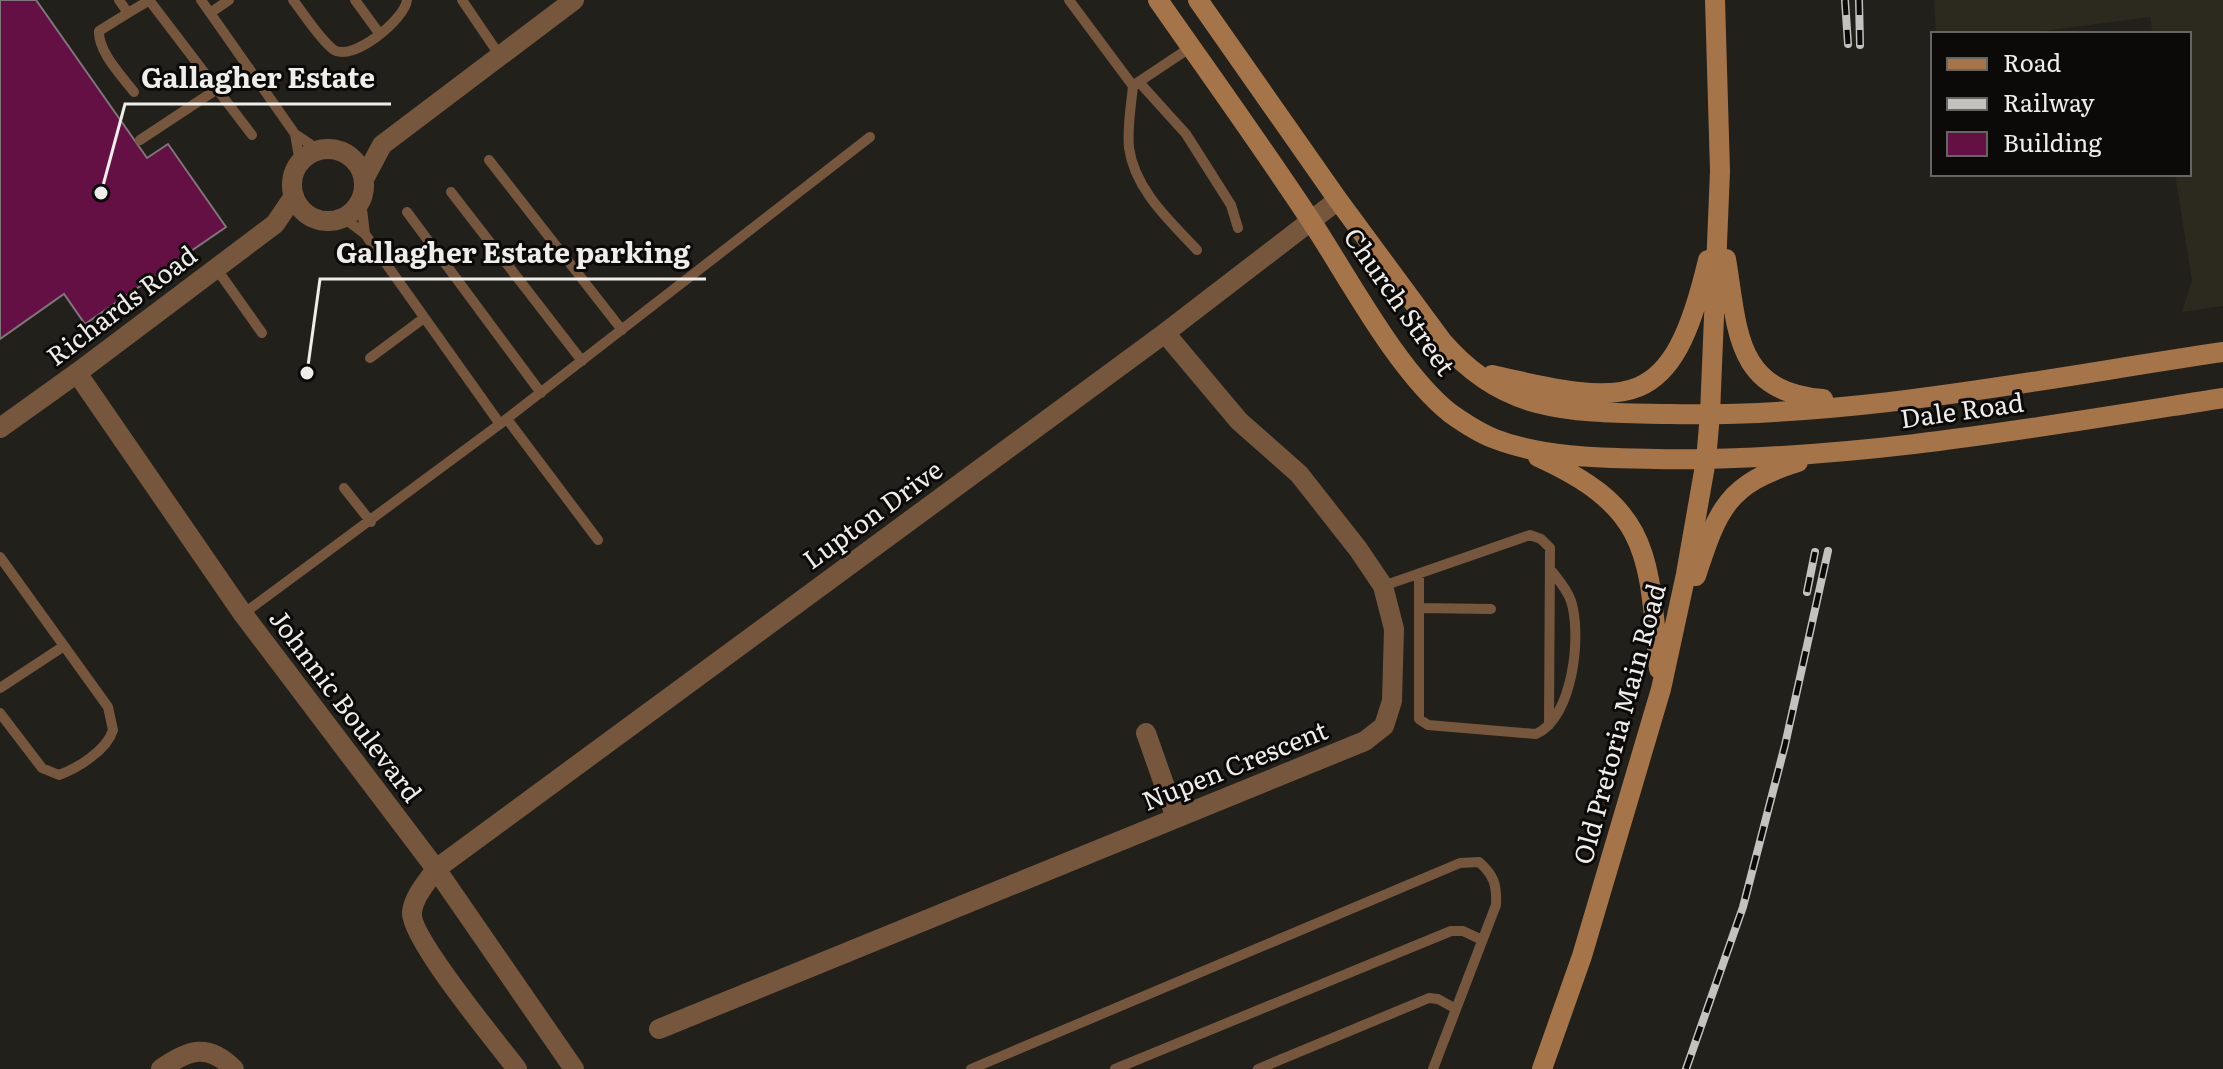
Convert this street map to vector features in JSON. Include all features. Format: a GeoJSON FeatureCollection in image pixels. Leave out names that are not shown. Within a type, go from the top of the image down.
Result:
{"type":"FeatureCollection","features":[{"type":"Feature","properties":{"kind":"main road","name":"Church Street"},"geometry":{"type":"LineString","coordinates":[[1158,0],[1311,221],[1401,359],[1442,406],[1462,421],[1509,444],[1587,456],[1706,460]]}},
{"type":"Feature","properties":{"kind":"main road","name":"Church Street"},"geometry":{"type":"LineString","coordinates":[[1198,0],[1338,200],[1442,341],[1472,371],[1494,386],[1537,403],[1619,412],[1710,414]]}},
{"type":"Feature","properties":{"kind":"main road","name":"Old Pretoria Main Road"},"geometry":{"type":"LineString","coordinates":[[1542,1069],[1582,956],[1663,680],[1706,460],[1719,216],[1720,136],[1715,0]]}},
{"type":"Feature","properties":{"kind":"main road"},"geometry":{"type":"LineString","coordinates":[[1472,371],[1587,394],[1616,394],[1650,383],[1671,362],[1689,325],[1702,287],[1719,216]]}},
{"type":"Feature","properties":{"kind":"main road"},"geometry":{"type":"LineString","coordinates":[[1719,216],[1740,337],[1753,366],[1765,381],[1779,389],[1815,398],[1902,400]]}},
{"type":"Feature","properties":{"kind":"main road","name":"Dale Road"},"geometry":{"type":"LineString","coordinates":[[1710,414],[1868,405],[2223,352]]}},
{"type":"Feature","properties":{"kind":"main road","name":"Dale Road"},"geometry":{"type":"LineString","coordinates":[[1706,460],[1825,454],[2075,422],[2223,398]]}},
{"type":"Feature","properties":{"kind":"main road"},"geometry":{"type":"LineString","coordinates":[[1509,444],[1582,480],[1613,504],[1634,532],[1649,569],[1663,680]]}},
{"type":"Feature","properties":{"kind":"main road"},"geometry":{"type":"LineString","coordinates":[[1663,680],[1710,536],[1730,499],[1738,489],[1760,475],[1825,454]]}},
{"type":"Feature","properties":{"kind":"street"},"geometry":{"type":"LineString","coordinates":[[364,179],[357,163],[343,153],[332,150],[320,151],[300,163],[292,184],[299,207],[308,215],[319,220],[344,218],[361,201],[364,179],[382,145],[574,0]]}},
{"type":"Feature","properties":{"kind":"street"},"geometry":{"type":"LineString","coordinates":[[343,153],[382,145]]}},
{"type":"Feature","properties":{"kind":"street","name":"Richards Road"},"geometry":{"type":"LineString","coordinates":[[0,428],[275,224],[294,196]]}},
{"type":"Feature","properties":{"kind":"street","name":"Lupton Drive"},"geometry":{"type":"LineString","coordinates":[[436,869],[1165,333],[1338,200]]}},
{"type":"Feature","properties":{"kind":"street","name":"Richards Road"},"geometry":{"type":"LineString","coordinates":[[275,224],[308,215]]}},
{"type":"Feature","properties":{"kind":"street","name":"Nupen Crescent"},"geometry":{"type":"LineString","coordinates":[[659,1029],[1365,741],[1381,730],[1391,708],[1394,654],[1391,613],[1383,586],[1365,557],[1307,483],[1288,462],[1239,421],[1165,333]]}},
{"type":"Feature","properties":{"kind":"street","name":"Johnnic Boulevard"},"geometry":{"type":"LineString","coordinates":[[77,373],[243,614],[436,869],[574,1069]]}},
{"type":"Feature","properties":{"kind":"street"},"geometry":{"type":"LineString","coordinates":[[1146,733],[1176,818]]}},
{"type":"Feature","properties":{"kind":"street"},"geometry":{"type":"LineString","coordinates":[[436,869],[414,902],[412,921],[431,955],[517,1069]]}},
{"type":"Feature","properties":{"kind":"street"},"geometry":{"type":"LineString","coordinates":[[161,1069],[193,1051],[207,1051],[234,1069]]}},
{"type":"Feature","properties":{"kind":"lane"},"geometry":{"type":"LineString","coordinates":[[119,0],[128,13]]}},
{"type":"Feature","properties":{"kind":"lane"},"geometry":{"type":"LineString","coordinates":[[134,92],[98,37],[99,31],[149,0],[252,135]]}},
{"type":"Feature","properties":{"kind":"lane"},"geometry":{"type":"LineString","coordinates":[[201,0],[295,134],[320,151]]}},
{"type":"Feature","properties":{"kind":"lane"},"geometry":{"type":"LineString","coordinates":[[210,13],[229,0]]}},
{"type":"Feature","properties":{"kind":"lane"},"geometry":{"type":"LineString","coordinates":[[293,0],[335,50],[346,53],[356,50],[399,17],[406,9],[407,0]]}},
{"type":"Feature","properties":{"kind":"lane"},"geometry":{"type":"LineString","coordinates":[[355,0],[379,33]]}},
{"type":"Feature","properties":{"kind":"lane"},"geometry":{"type":"LineString","coordinates":[[462,0],[500,56]]}},
{"type":"Feature","properties":{"kind":"lane"},"geometry":{"type":"LineString","coordinates":[[1069,0],[1136,84],[1186,134],[1231,205],[1238,228]]}},
{"type":"Feature","properties":{"kind":"lane"},"geometry":{"type":"LineString","coordinates":[[1191,47],[1136,84],[1129,148],[1137,176],[1147,193],[1197,250]]}},
{"type":"Feature","properties":{"kind":"lane"},"geometry":{"type":"LineString","coordinates":[[140,140],[249,68]]}},
{"type":"Feature","properties":{"kind":"lane"},"geometry":{"type":"LineString","coordinates":[[295,134],[300,163]]}},
{"type":"Feature","properties":{"kind":"lane"},"geometry":{"type":"LineString","coordinates":[[243,614],[504,422],[870,137]]}},
{"type":"Feature","properties":{"kind":"lane"},"geometry":{"type":"LineString","coordinates":[[489,160],[622,330]]}},
{"type":"Feature","properties":{"kind":"lane"},"geometry":{"type":"LineString","coordinates":[[451,192],[582,361]]}},
{"type":"Feature","properties":{"kind":"lane"},"geometry":{"type":"LineString","coordinates":[[361,201],[365,234]]}},
{"type":"Feature","properties":{"kind":"lane"},"geometry":{"type":"LineString","coordinates":[[407,212],[541,393]]}},
{"type":"Feature","properties":{"kind":"lane"},"geometry":{"type":"LineString","coordinates":[[344,218],[365,234],[424,318],[598,540]]}},
{"type":"Feature","properties":{"kind":"lane"},"geometry":{"type":"LineString","coordinates":[[216,268],[262,333]]}},
{"type":"Feature","properties":{"kind":"lane"},"geometry":{"type":"LineString","coordinates":[[370,358],[424,318]]}},
{"type":"Feature","properties":{"kind":"lane"},"geometry":{"type":"LineString","coordinates":[[344,488],[371,522]]}},
{"type":"Feature","properties":{"kind":"lane"},"geometry":{"type":"LineString","coordinates":[[1383,586],[1530,535],[1541,539],[1550,548],[1549,725]]}},
{"type":"Feature","properties":{"kind":"lane"},"geometry":{"type":"LineString","coordinates":[[0,557],[108,707],[113,730],[104,746],[59,775],[42,768],[0,713]]}},
{"type":"Feature","properties":{"kind":"lane"},"geometry":{"type":"LineString","coordinates":[[1419,574],[1417,712],[1423,723],[1536,734],[1561,711],[1569,690],[1574,617],[1570,598],[1550,569]]}},
{"type":"Feature","properties":{"kind":"lane"},"geometry":{"type":"LineString","coordinates":[[1419,608],[1491,609]]}},
{"type":"Feature","properties":{"kind":"lane"},"geometry":{"type":"LineString","coordinates":[[0,688],[64,646]]}},
{"type":"Feature","properties":{"kind":"lane"},"geometry":{"type":"LineString","coordinates":[[971,1069],[1460,863],[1479,862],[1497,885],[1496,905],[1433,1069]]}},
{"type":"Feature","properties":{"kind":"lane"},"geometry":{"type":"LineString","coordinates":[[1115,1069],[1451,931],[1463,931],[1482,940]]}},
{"type":"Feature","properties":{"kind":"lane"},"geometry":{"type":"LineString","coordinates":[[1258,1069],[1429,998],[1438,999],[1456,1009]]}},
{"type":"Feature","properties":{"kind":"shaded area"},"geometry":{"type":"Polygon","coordinates":[[[1934,0],[2223,0],[2223,306],[2182,312],[2192,280],[2175,176],[2191,176],[2191,32],[2153,32],[2150,17],[2036,32],[1936,32],[1934,0]]]}},
{"type":"Feature","properties":{"kind":"building"},"geometry":{"type":"Polygon","coordinates":[[[0,0],[36,0],[147,158],[168,144],[226,227],[85,324],[64,294],[0,339],[0,0]]]}},
{"type":"Feature","properties":{"kind":"railway"},"geometry":{"type":"LineString","coordinates":[[1845,0],[1848,44]]}},
{"type":"Feature","properties":{"kind":"railway"},"geometry":{"type":"LineString","coordinates":[[1859,0],[1860,45]]}},
{"type":"Feature","properties":{"kind":"railway"},"geometry":{"type":"LineString","coordinates":[[1686,1069],[1743,907],[1785,745],[1828,551]]}},
{"type":"Feature","properties":{"kind":"railway"},"geometry":{"type":"LineString","coordinates":[[1807,592],[1815,552]]}},
{"type":"Feature","properties":{"kind":"place","name":"Gallagher Estate"},"geometry":{"type":"Point","coordinates":[101,193]}},
{"type":"Feature","properties":{"kind":"place","name":"Gallagher Estate parking"},"geometry":{"type":"Point","coordinates":[307,373]}}]}
